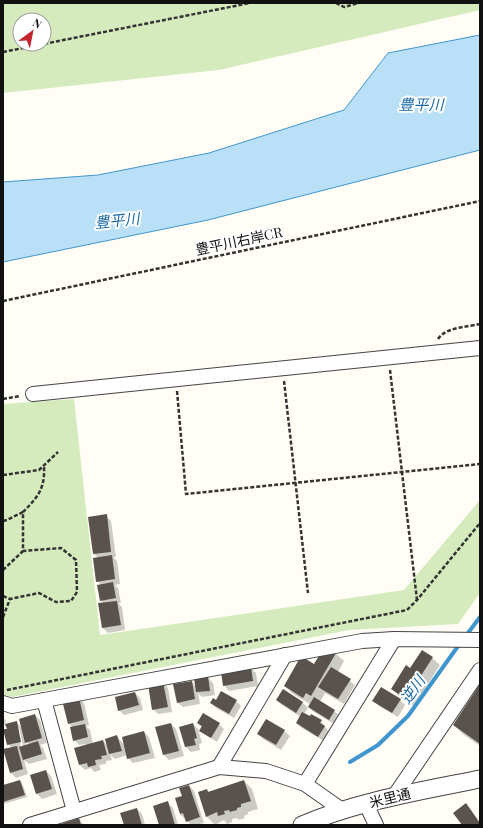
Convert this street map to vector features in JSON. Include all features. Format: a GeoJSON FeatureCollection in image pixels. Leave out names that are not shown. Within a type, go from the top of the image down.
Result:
{"type":"FeatureCollection","features":[{"type":"Feature","properties":{"kind":"street"},"geometry":{"type":"LineString","coordinates":[[33,394],[480,348]]}},
{"type":"Feature","properties":{"kind":"street"},"geometry":{"type":"LineString","coordinates":[[305,784],[394,639]]}},
{"type":"Feature","properties":{"kind":"street"},"geometry":{"type":"LineString","coordinates":[[4,697],[12,706],[362,640],[480,640]]}},
{"type":"Feature","properties":{"kind":"street"},"geometry":{"type":"LineString","coordinates":[[219,768],[285,655]]}},
{"type":"Feature","properties":{"kind":"street"},"geometry":{"type":"LineString","coordinates":[[395,795],[480,670]]}},
{"type":"Feature","properties":{"kind":"street"},"geometry":{"type":"LineString","coordinates":[[44,700],[74,811]]}},
{"type":"Feature","properties":{"kind":"street"},"geometry":{"type":"LineString","coordinates":[[30,825],[219,768],[266,771],[305,784],[342,810]]}},
{"type":"Feature","properties":{"kind":"street","name":"米里通"},"geometry":{"type":"LineString","coordinates":[[302,825],[342,810],[395,795],[480,779]]}},
{"type":"Feature","properties":{"kind":"street"},"geometry":{"type":"LineString","coordinates":[[366,804],[376,825]]}},
{"type":"Feature","properties":{"kind":"path"},"geometry":{"type":"LineString","coordinates":[[3,52],[250,3]]}},
{"type":"Feature","properties":{"kind":"path"},"geometry":{"type":"LineString","coordinates":[[336,3],[344,6],[360,3]]}},
{"type":"Feature","properties":{"kind":"path","name":"豊平川右岸CR"},"geometry":{"type":"LineString","coordinates":[[3,301],[480,201]]}},
{"type":"Feature","properties":{"kind":"path"},"geometry":{"type":"LineString","coordinates":[[428,354],[440,336],[449,330],[480,324]]}},
{"type":"Feature","properties":{"kind":"path"},"geometry":{"type":"LineString","coordinates":[[389,358],[417,600]]}},
{"type":"Feature","properties":{"kind":"path"},"geometry":{"type":"LineString","coordinates":[[283,369],[308,593]]}},
{"type":"Feature","properties":{"kind":"path"},"geometry":{"type":"LineString","coordinates":[[177,380],[186,494],[480,464]]}},
{"type":"Feature","properties":{"kind":"path"},"geometry":{"type":"LineString","coordinates":[[3,399],[33,394]]}},
{"type":"Feature","properties":{"kind":"path"},"geometry":{"type":"LineString","coordinates":[[3,475],[39,470],[58,452]]}},
{"type":"Feature","properties":{"kind":"path"},"geometry":{"type":"LineString","coordinates":[[3,521],[23,512],[40,492],[44,478],[44,466]]}},
{"type":"Feature","properties":{"kind":"path"},"geometry":{"type":"LineString","coordinates":[[23,512],[23,552]]}},
{"type":"Feature","properties":{"kind":"path"},"geometry":{"type":"LineString","coordinates":[[4,697],[407,610],[480,524]]}},
{"type":"Feature","properties":{"kind":"path"},"geometry":{"type":"LineString","coordinates":[[3,570],[23,552],[61,548],[76,560],[77,592],[71,601],[56,602],[39,593],[10,599],[3,596]]}},
{"type":"Feature","properties":{"kind":"path"},"geometry":{"type":"LineString","coordinates":[[3,617],[10,599]]}},
{"type":"Feature","properties":{"kind":"green space"},"geometry":{"type":"Polygon","coordinates":[[[3,3],[480,3],[480,10],[219,70],[3,93],[3,3]]]}},
{"type":"Feature","properties":{"kind":"green space"},"geometry":{"type":"Polygon","coordinates":[[[74,399],[100,635],[404,590],[480,500],[480,593],[458,624],[349,630],[12,697],[3,694],[3,404],[74,399]]]}},
{"type":"Feature","properties":{"kind":"water","name":"豊平川"},"geometry":{"type":"Polygon","coordinates":[[[480,35],[480,150],[208,220],[3,262],[3,182],[98,175],[209,153],[344,110],[388,53],[480,35]]]}},
{"type":"Feature","properties":{"kind":"building"},"geometry":{"type":"Polygon","coordinates":[[[107,514],[111,552],[93,554],[88,517],[107,514]]]}},
{"type":"Feature","properties":{"kind":"building"},"geometry":{"type":"Polygon","coordinates":[[[112,555],[115,579],[96,582],[93,558],[112,555]]]}},
{"type":"Feature","properties":{"kind":"building"},"geometry":{"type":"Polygon","coordinates":[[[113,582],[116,598],[100,601],[97,585],[113,582]]]}},
{"type":"Feature","properties":{"kind":"building"},"geometry":{"type":"Polygon","coordinates":[[[117,601],[121,625],[102,628],[98,603],[117,601]]]}},
{"type":"Feature","properties":{"kind":"building"},"geometry":{"type":"Polygon","coordinates":[[[422,650],[433,657],[406,699],[391,689],[406,665],[410,668],[422,650]]]}},
{"type":"Feature","properties":{"kind":"building"},"geometry":{"type":"Polygon","coordinates":[[[322,651],[336,653],[311,696],[306,693],[303,698],[284,686],[301,656],[314,664],[322,651]]]}},
{"type":"Feature","properties":{"kind":"building"},"geometry":{"type":"Polygon","coordinates":[[[251,667],[253,681],[223,686],[221,672],[251,667]]]}},
{"type":"Feature","properties":{"kind":"building"},"geometry":{"type":"Polygon","coordinates":[[[331,667],[351,679],[338,699],[318,687],[331,667]]]}},
{"type":"Feature","properties":{"kind":"building"},"geometry":{"type":"Polygon","coordinates":[[[208,676],[210,691],[196,692],[194,678],[208,676]]]}},
{"type":"Feature","properties":{"kind":"building"},"geometry":{"type":"Polygon","coordinates":[[[192,681],[195,699],[177,703],[173,684],[192,681]]]}},
{"type":"Feature","properties":{"kind":"building"},"geometry":{"type":"Polygon","coordinates":[[[163,682],[168,707],[152,710],[148,684],[163,682]]]}},
{"type":"Feature","properties":{"kind":"building"},"geometry":{"type":"Polygon","coordinates":[[[480,684],[480,744],[453,725],[480,684]]]}},
{"type":"Feature","properties":{"kind":"building"},"geometry":{"type":"Polygon","coordinates":[[[381,687],[401,699],[392,713],[372,701],[381,687]]]}},
{"type":"Feature","properties":{"kind":"building"},"geometry":{"type":"Polygon","coordinates":[[[283,689],[303,702],[296,713],[276,700],[283,689]]]}},
{"type":"Feature","properties":{"kind":"building"},"geometry":{"type":"Polygon","coordinates":[[[221,691],[237,700],[229,714],[210,703],[213,698],[216,700],[221,691]]]}},
{"type":"Feature","properties":{"kind":"building"},"geometry":{"type":"Polygon","coordinates":[[[135,692],[139,705],[118,711],[115,697],[135,692]]]}},
{"type":"Feature","properties":{"kind":"building"},"geometry":{"type":"Polygon","coordinates":[[[79,697],[84,720],[68,724],[62,700],[79,697]]]}},
{"type":"Feature","properties":{"kind":"building"},"geometry":{"type":"Polygon","coordinates":[[[314,697],[335,710],[329,720],[308,707],[314,697]]]}},
{"type":"Feature","properties":{"kind":"building"},"geometry":{"type":"Polygon","coordinates":[[[302,712],[310,716],[311,714],[322,720],[320,723],[325,726],[318,737],[296,723],[302,712]]]}},
{"type":"Feature","properties":{"kind":"building"},"geometry":{"type":"Polygon","coordinates":[[[203,713],[220,723],[211,738],[199,731],[202,726],[197,723],[203,713]]]}},
{"type":"Feature","properties":{"kind":"building"},"geometry":{"type":"Polygon","coordinates":[[[35,714],[42,738],[25,743],[19,719],[35,714]]]}},
{"type":"Feature","properties":{"kind":"building"},"geometry":{"type":"Polygon","coordinates":[[[266,719],[285,730],[276,745],[257,734],[266,719]]]}},
{"type":"Feature","properties":{"kind":"building"},"geometry":{"type":"Polygon","coordinates":[[[17,721],[21,742],[7,745],[3,729],[7,729],[5,724],[17,721]]]}},
{"type":"Feature","properties":{"kind":"building"},"geometry":{"type":"Polygon","coordinates":[[[171,723],[179,751],[163,755],[155,727],[171,723]]]}},
{"type":"Feature","properties":{"kind":"building"},"geometry":{"type":"Polygon","coordinates":[[[193,723],[197,738],[194,739],[196,745],[185,747],[179,727],[193,723]]]}},
{"type":"Feature","properties":{"kind":"building"},"geometry":{"type":"Polygon","coordinates":[[[85,724],[88,737],[73,741],[70,727],[85,724]]]}},
{"type":"Feature","properties":{"kind":"building"},"geometry":{"type":"Polygon","coordinates":[[[144,731],[150,753],[127,759],[122,737],[144,731]]]}},
{"type":"Feature","properties":{"kind":"building"},"geometry":{"type":"Polygon","coordinates":[[[117,735],[122,751],[109,754],[105,739],[117,735]]]}},
{"type":"Feature","properties":{"kind":"building"},"geometry":{"type":"Polygon","coordinates":[[[103,740],[107,755],[101,756],[102,759],[95,760],[96,765],[88,767],[87,763],[79,765],[74,748],[103,740]]]}},
{"type":"Feature","properties":{"kind":"building"},"geometry":{"type":"Polygon","coordinates":[[[38,741],[42,754],[23,760],[19,747],[38,741]]]}},
{"type":"Feature","properties":{"kind":"building"},"geometry":{"type":"Polygon","coordinates":[[[17,746],[23,769],[10,773],[3,749],[17,746]]]}},
{"type":"Feature","properties":{"kind":"building"},"geometry":{"type":"Polygon","coordinates":[[[46,770],[52,789],[36,794],[30,775],[46,770]]]}},
{"type":"Feature","properties":{"kind":"building"},"geometry":{"type":"Polygon","coordinates":[[[20,780],[25,795],[3,802],[3,785],[20,780]]]}},
{"type":"Feature","properties":{"kind":"building"},"geometry":{"type":"Polygon","coordinates":[[[244,780],[251,801],[241,804],[241,807],[237,808],[237,810],[230,812],[229,810],[224,811],[225,814],[218,816],[217,812],[206,817],[198,792],[207,789],[208,792],[244,780]]]}},
{"type":"Feature","properties":{"kind":"building"},"geometry":{"type":"Polygon","coordinates":[[[189,785],[200,817],[186,822],[183,813],[180,814],[175,798],[182,796],[179,788],[189,785]]]}},
{"type":"Feature","properties":{"kind":"building"},"geometry":{"type":"Polygon","coordinates":[[[168,801],[175,825],[159,825],[153,806],[168,801]]]}},
{"type":"Feature","properties":{"kind":"building"},"geometry":{"type":"Polygon","coordinates":[[[466,803],[480,825],[462,825],[453,813],[466,803]]]}},
{"type":"Feature","properties":{"kind":"building"},"geometry":{"type":"Polygon","coordinates":[[[137,808],[142,825],[124,825],[120,813],[137,808]]]}},
{"type":"Feature","properties":{"kind":"building"},"geometry":{"type":"Polygon","coordinates":[[[79,818],[81,825],[58,825],[79,818]]]}},
{"type":"Feature","properties":{"kind":"waterway","name":"逆川"},"geometry":{"type":"LineString","coordinates":[[465,637],[480,617]]}},
{"type":"Feature","properties":{"kind":"waterway","name":"逆川"},"geometry":{"type":"LineString","coordinates":[[350,762],[378,745],[408,716],[461,642]]}}]}
